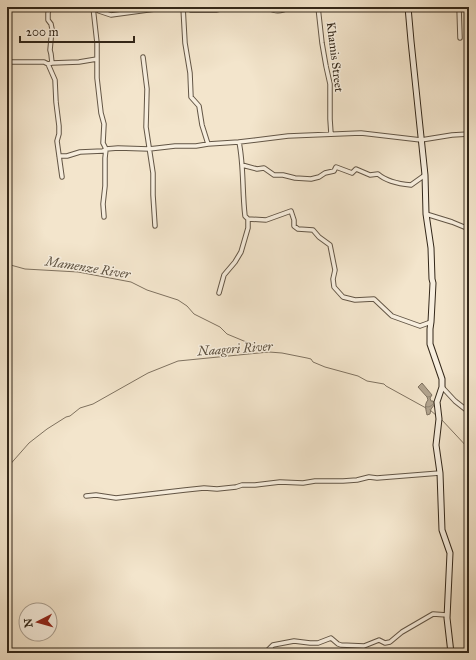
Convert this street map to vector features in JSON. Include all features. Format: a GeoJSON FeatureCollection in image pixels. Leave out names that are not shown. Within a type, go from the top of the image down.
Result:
{"type":"FeatureCollection","features":[{"type":"Feature","properties":{"kind":"street"},"geometry":{"type":"LineString","coordinates":[[50,7],[48,13],[48,20],[52,29],[50,64],[55,80],[59,126],[57,141],[62,177]]}},
{"type":"Feature","properties":{"kind":"street"},"geometry":{"type":"LineString","coordinates":[[95,7],[99,11],[111,15],[170,7]]}},
{"type":"Feature","properties":{"kind":"street"},"geometry":{"type":"LineString","coordinates":[[95,7],[98,91],[104,124],[103,143],[106,149],[103,204],[104,217]]}},
{"type":"Feature","properties":{"kind":"street"},"geometry":{"type":"LineString","coordinates":[[208,144],[202,125],[199,106],[191,98],[190,73],[185,43],[184,7],[191,10],[216,10],[230,7]]}},
{"type":"Feature","properties":{"kind":"street"},"geometry":{"type":"LineString","coordinates":[[263,7],[276,11],[283,11],[290,7]]}},
{"type":"Feature","properties":{"kind":"street","name":"Khamis Street"},"geometry":{"type":"LineString","coordinates":[[318,7],[322,43],[330,84],[331,134]]}},
{"type":"Feature","properties":{"kind":"street"},"geometry":{"type":"LineString","coordinates":[[408,7],[425,175],[426,214],[431,248],[433,283],[430,344],[442,379],[442,387],[437,402],[439,418],[436,445],[440,473],[442,530],[450,553],[447,615],[451,653]]}},
{"type":"Feature","properties":{"kind":"street"},"geometry":{"type":"LineString","coordinates":[[459,7],[460,38]]}},
{"type":"Feature","properties":{"kind":"street"},"geometry":{"type":"LineString","coordinates":[[7,62],[44,62],[50,64],[79,62],[97,58]]}},
{"type":"Feature","properties":{"kind":"street"},"geometry":{"type":"LineString","coordinates":[[143,58],[147,89],[146,127],[153,173],[155,226]]}},
{"type":"Feature","properties":{"kind":"street"},"geometry":{"type":"LineString","coordinates":[[7,78],[9,93]]}},
{"type":"Feature","properties":{"kind":"street"},"geometry":{"type":"LineString","coordinates":[[59,156],[67,156],[80,152],[103,151],[106,149],[118,148],[149,150],[175,146],[196,146],[288,136],[361,133],[421,140],[469,134]]}},
{"type":"Feature","properties":{"kind":"street"},"geometry":{"type":"LineString","coordinates":[[239,142],[242,155],[244,216],[248,219],[266,220],[291,211],[294,226],[298,229],[313,230],[319,237],[330,244],[335,270],[333,279],[334,287],[343,297],[355,300],[374,299],[392,316],[420,326],[431,322]]}},
{"type":"Feature","properties":{"kind":"street"},"geometry":{"type":"LineString","coordinates":[[242,165],[258,169],[264,168],[274,175],[311,180],[325,173],[334,171],[336,167],[352,173],[356,169],[370,175],[378,174],[389,180],[411,185],[425,175]]}},
{"type":"Feature","properties":{"kind":"street"},"geometry":{"type":"LineString","coordinates":[[426,214],[469,229]]}},
{"type":"Feature","properties":{"kind":"street"},"geometry":{"type":"LineString","coordinates":[[219,293],[224,275],[241,252],[248,228],[248,219]]}},
{"type":"Feature","properties":{"kind":"street"},"geometry":{"type":"LineString","coordinates":[[442,387],[455,401],[469,412]]}},
{"type":"Feature","properties":{"kind":"street"},"geometry":{"type":"LineString","coordinates":[[86,496],[96,495],[116,498],[204,488],[217,489],[242,485],[280,482],[303,483],[315,480],[343,481],[369,477],[440,473]]}},
{"type":"Feature","properties":{"kind":"street"},"geometry":{"type":"LineString","coordinates":[[265,653],[273,645],[289,642],[318,643],[331,638],[341,645],[364,646],[379,640],[390,642],[402,632],[433,614],[447,615]]}},
{"type":"Feature","properties":{"kind":"water"},"geometry":{"type":"Polygon","coordinates":[[[422,383],[432,395],[430,398],[431,401],[435,404],[431,409],[430,414],[427,415],[426,405],[428,400],[418,387],[422,383]]]}},
{"type":"Feature","properties":{"kind":"waterway","name":"Mamenze River"},"geometry":{"type":"LineString","coordinates":[[7,264],[25,269],[78,272],[131,282],[147,290],[178,300],[187,306],[194,314],[220,327],[227,334],[268,351]]}},
{"type":"Feature","properties":{"kind":"waterway","name":"Naagori River"},"geometry":{"type":"LineString","coordinates":[[7,468],[29,443],[47,429],[70,416],[80,408],[93,404],[148,373],[178,361],[269,352],[282,353],[311,359],[313,362],[325,367],[358,376],[367,381],[384,384],[426,408]]}},
{"type":"Feature","properties":{"kind":"waterway","name":"Naagori River"},"geometry":{"type":"LineString","coordinates":[[430,410],[437,416]]}},
{"type":"Feature","properties":{"kind":"waterway","name":"Naagori River"},"geometry":{"type":"LineString","coordinates":[[441,419],[469,449]]}}]}
